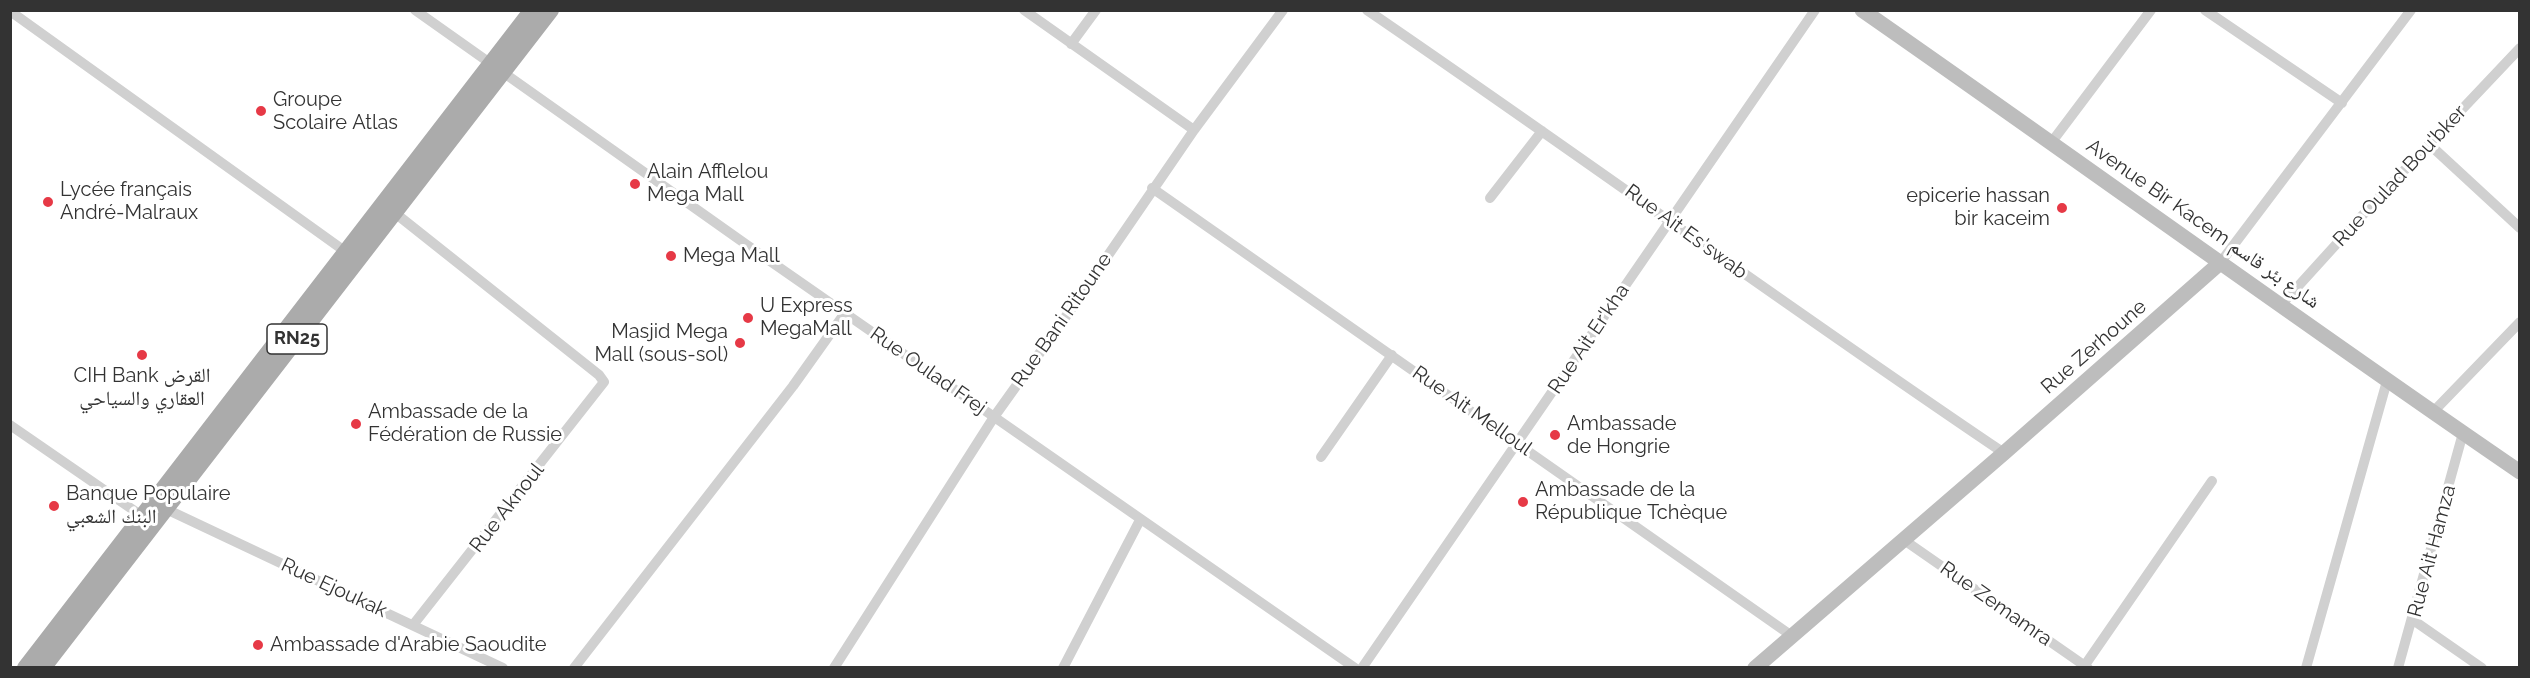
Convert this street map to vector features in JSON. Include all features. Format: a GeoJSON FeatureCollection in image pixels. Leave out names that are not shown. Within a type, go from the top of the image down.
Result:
{"type":"FeatureCollection","features":[{"type":"Feature","properties":{"kind":"main road","name":"RN25"},"geometry":{"type":"LineString","coordinates":[[43,668],[395,213],[497,68],[532,10]]}},
{"type":"Feature","properties":{"kind":"main road","name":"RN25"},"geometry":{"type":"LineString","coordinates":[[25,668],[346,252],[497,68],[551,10]]}},
{"type":"Feature","properties":{"kind":"street","name":"Rue Oulad Frej"},"geometry":{"type":"LineString","coordinates":[[415,10],[1140,520],[1355,668]]}},
{"type":"Feature","properties":{"kind":"street"},"geometry":{"type":"LineString","coordinates":[[1024,10],[1194,130]]}},
{"type":"Feature","properties":{"kind":"street"},"geometry":{"type":"LineString","coordinates":[[1071,44],[1096,10]]}},
{"type":"Feature","properties":{"kind":"street","name":"Rue Bani Ritoune"},"geometry":{"type":"LineString","coordinates":[[834,668],[994,417],[1074,305],[1152,188],[1283,10]]}},
{"type":"Feature","properties":{"kind":"street","name":"Rue Ait Es'swab"},"geometry":{"type":"LineString","coordinates":[[1367,10],[2004,453]]}},
{"type":"Feature","properties":{"kind":"street","name":"Rue Ait Er'kha"},"geometry":{"type":"LineString","coordinates":[[1362,668],[1815,10]]}},
{"type":"Feature","properties":{"kind":"street","name":"Avenue Bir Kacem شارع بئر قاسم"},"geometry":{"type":"LineString","coordinates":[[1862,10],[2220,263],[2282,304],[2387,381],[2520,472]]}},
{"type":"Feature","properties":{"kind":"street"},"geometry":{"type":"LineString","coordinates":[[2051,143],[2151,10]]}},
{"type":"Feature","properties":{"kind":"street"},"geometry":{"type":"LineString","coordinates":[[2205,10],[2342,103]]}},
{"type":"Feature","properties":{"kind":"street","name":"Rue Zerhoune"},"geometry":{"type":"LineString","coordinates":[[1755,668],[2220,263],[2411,10]]}},
{"type":"Feature","properties":{"kind":"street"},"geometry":{"type":"LineString","coordinates":[[10,11],[346,252]]}},
{"type":"Feature","properties":{"kind":"street","name":"Rue Oulad Bou'bker"},"geometry":{"type":"LineString","coordinates":[[2282,304],[2520,48]]}},
{"type":"Feature","properties":{"kind":"street"},"geometry":{"type":"LineString","coordinates":[[1490,198],[1542,131]]}},
{"type":"Feature","properties":{"kind":"street"},"geometry":{"type":"LineString","coordinates":[[2429,144],[2520,228]]}},
{"type":"Feature","properties":{"kind":"street","name":"Rue Ait Melloul"},"geometry":{"type":"LineString","coordinates":[[1152,188],[1792,636]]}},
{"type":"Feature","properties":{"kind":"street","name":"Rue Aknoul"},"geometry":{"type":"LineString","coordinates":[[395,213],[602,377],[604,382],[601,390],[413,625]]}},
{"type":"Feature","properties":{"kind":"street"},"geometry":{"type":"LineString","coordinates":[[574,668],[793,386],[845,313]]}},
{"type":"Feature","properties":{"kind":"street"},"geometry":{"type":"LineString","coordinates":[[2433,412],[2520,322]]}},
{"type":"Feature","properties":{"kind":"street"},"geometry":{"type":"LineString","coordinates":[[1321,457],[1392,355]]}},
{"type":"Feature","properties":{"kind":"street"},"geometry":{"type":"LineString","coordinates":[[2306,668],[2387,381]]}},
{"type":"Feature","properties":{"kind":"street"},"geometry":{"type":"LineString","coordinates":[[10,425],[142,516]]}},
{"type":"Feature","properties":{"kind":"street","name":"Rue Ait Hamza"},"geometry":{"type":"LineString","coordinates":[[2398,668],[2463,433]]}},
{"type":"Feature","properties":{"kind":"street"},"geometry":{"type":"LineString","coordinates":[[2086,666],[2211,481]]}},
{"type":"Feature","properties":{"kind":"street","name":"Rue Ejoukak"},"geometry":{"type":"LineString","coordinates":[[166,508],[503,668]]}},
{"type":"Feature","properties":{"kind":"street"},"geometry":{"type":"LineString","coordinates":[[1063,668],[1140,520]]}},
{"type":"Feature","properties":{"kind":"street","name":"Rue Zemamra"},"geometry":{"type":"LineString","coordinates":[[1904,540],[2086,666]]}},
{"type":"Feature","properties":{"kind":"street"},"geometry":{"type":"LineString","coordinates":[[2413,620],[2482,668]]}},
{"type":"Feature","properties":{"kind":"place","name":"Groupe Scolaire Atlas"},"geometry":{"type":"Point","coordinates":[261,111]}},
{"type":"Feature","properties":{"kind":"place","name":"Alain Afflelou Mega Mall"},"geometry":{"type":"Point","coordinates":[635,184]}},
{"type":"Feature","properties":{"kind":"place","name":"Lycée français André-Malraux"},"geometry":{"type":"Point","coordinates":[48,202]}},
{"type":"Feature","properties":{"kind":"place","name":"epicerie hassan bir kaceim"},"geometry":{"type":"Point","coordinates":[2062,208]}},
{"type":"Feature","properties":{"kind":"place","name":"Mega Mall"},"geometry":{"type":"Point","coordinates":[671,256]}},
{"type":"Feature","properties":{"kind":"place","name":"U Express MegaMall"},"geometry":{"type":"Point","coordinates":[748,318]}},
{"type":"Feature","properties":{"kind":"place","name":"Masjid Mega Mall (sous-sol)"},"geometry":{"type":"Point","coordinates":[740,343]}},
{"type":"Feature","properties":{"kind":"place","name":"CIH Bank القرض العقاري والسياحي"},"geometry":{"type":"Point","coordinates":[142,355]}},
{"type":"Feature","properties":{"kind":"place","name":"Ambassade de la Fédération de Russie"},"geometry":{"type":"Point","coordinates":[356,424]}},
{"type":"Feature","properties":{"kind":"place","name":"Ambassade de Hongrie"},"geometry":{"type":"Point","coordinates":[1555,435]}},
{"type":"Feature","properties":{"kind":"place","name":"Ambassade de la République Tchèque"},"geometry":{"type":"Point","coordinates":[1523,502]}},
{"type":"Feature","properties":{"kind":"place","name":"Banque Populaire البنك الشعبي"},"geometry":{"type":"Point","coordinates":[54,506]}},
{"type":"Feature","properties":{"kind":"place","name":"Ambassade d'Arabie Saoudite"},"geometry":{"type":"Point","coordinates":[258,645]}}]}
